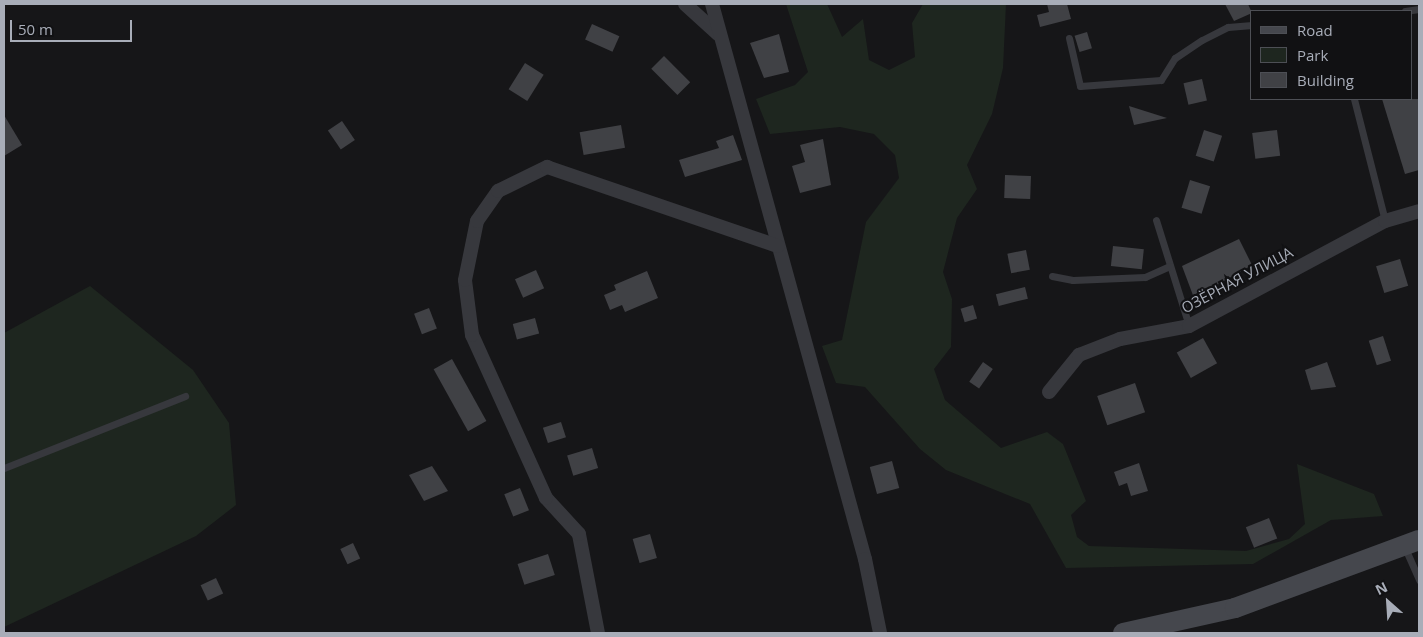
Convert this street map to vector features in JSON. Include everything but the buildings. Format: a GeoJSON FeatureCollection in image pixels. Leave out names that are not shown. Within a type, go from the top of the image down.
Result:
{"type":"FeatureCollection","features":[{"type":"Feature","properties":{"kind":"street"},"geometry":{"type":"LineString","coordinates":[[685,4],[718,34]]}},
{"type":"Feature","properties":{"kind":"street"},"geometry":{"type":"LineString","coordinates":[[712,4],[718,34],[865,559],[880,633]]}},
{"type":"Feature","properties":{"kind":"street"},"geometry":{"type":"LineString","coordinates":[[598,633],[579,534],[546,498],[472,335],[465,280],[477,221],[498,190],[547,167],[778,246]]}},
{"type":"Feature","properties":{"kind":"street","name":"ОЗЁРНАЯ УЛИЦА"},"geometry":{"type":"LineString","coordinates":[[1049,392],[1078,355],[1120,339],[1189,326],[1385,222],[1419,211]]}},
{"type":"Feature","properties":{"kind":"street"},"geometry":{"type":"LineString","coordinates":[[1124,633],[1235,608],[1412,544]]}},
{"type":"Feature","properties":{"kind":"lane"},"geometry":{"type":"LineString","coordinates":[[1069,38],[1080,86],[1160,80],[1175,58],[1202,40],[1228,28],[1250,25]]}},
{"type":"Feature","properties":{"kind":"lane"},"geometry":{"type":"LineString","coordinates":[[1354,100],[1385,222]]}},
{"type":"Feature","properties":{"kind":"lane"},"geometry":{"type":"LineString","coordinates":[[1156,220],[1189,326]]}},
{"type":"Feature","properties":{"kind":"lane"},"geometry":{"type":"LineString","coordinates":[[1052,276],[1073,280],[1144,277],[1170,266]]}},
{"type":"Feature","properties":{"kind":"lane"},"geometry":{"type":"LineString","coordinates":[[4,468],[185,396]]}},
{"type":"Feature","properties":{"kind":"lane"},"geometry":{"type":"LineString","coordinates":[[1412,544],[1419,580]]}},
{"type":"Feature","properties":{"kind":"green space"},"geometry":{"type":"Polygon","coordinates":[[[786,4],[827,4],[842,37],[863,19],[869,60],[889,70],[915,57],[912,23],[923,4],[1006,4],[1003,68],[992,114],[967,165],[977,189],[957,218],[943,272],[952,299],[951,347],[934,369],[945,400],[1001,448],[1047,432],[1063,444],[1086,501],[1071,515],[1077,537],[1089,546],[1246,551],[1289,539],[1305,524],[1297,464],[1374,494],[1383,516],[1331,520],[1253,564],[1066,568],[1030,504],[946,470],[920,449],[865,387],[836,383],[822,346],[842,340],[866,222],[899,178],[895,155],[874,134],[840,127],[770,134],[756,99],[795,85],[808,72],[786,4]]]}},
{"type":"Feature","properties":{"kind":"green space"},"geometry":{"type":"Polygon","coordinates":[[[90,286],[193,370],[229,423],[236,505],[196,536],[4,627],[4,333],[90,286]]]}}]}
